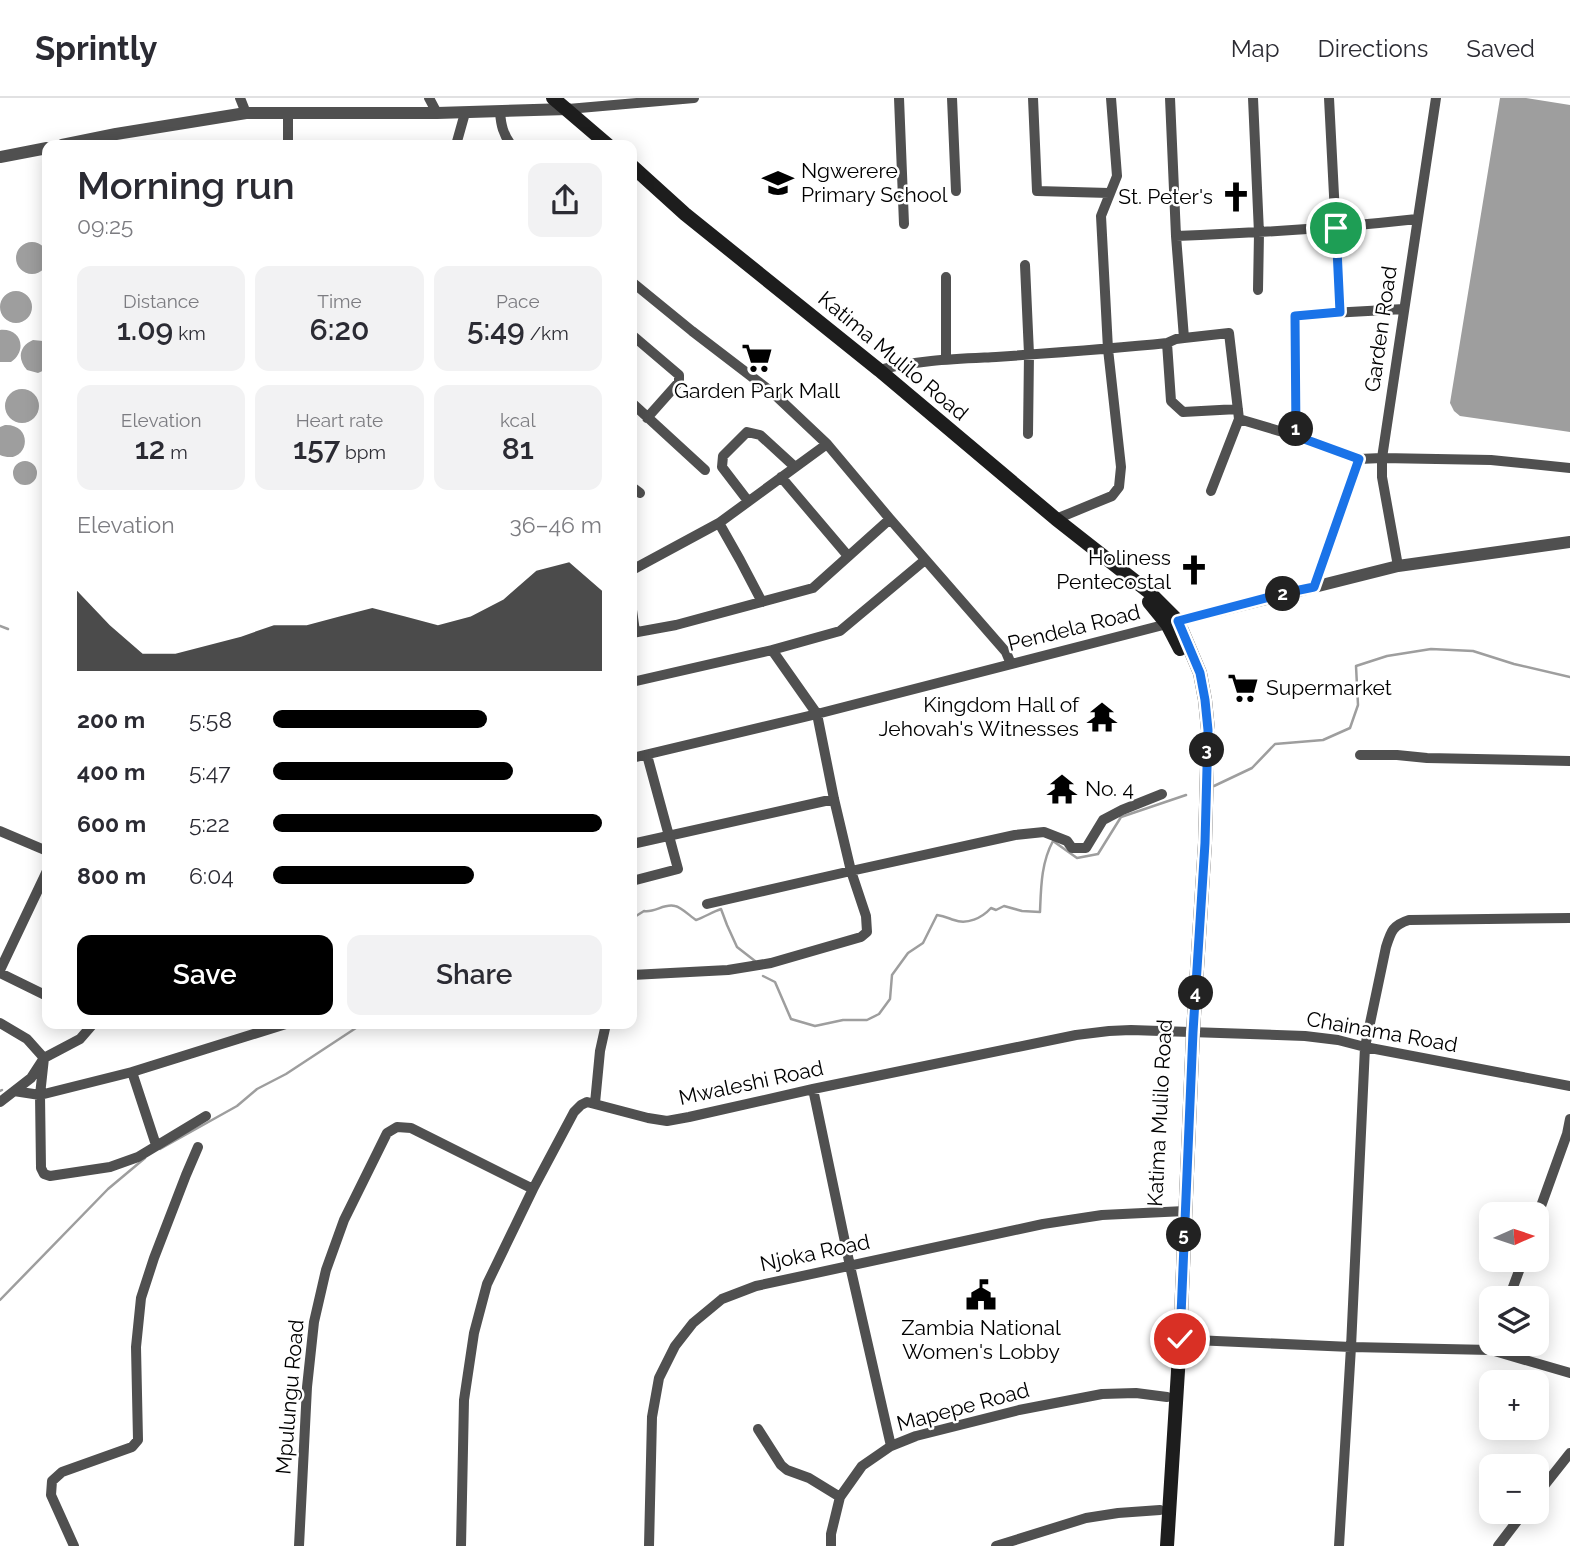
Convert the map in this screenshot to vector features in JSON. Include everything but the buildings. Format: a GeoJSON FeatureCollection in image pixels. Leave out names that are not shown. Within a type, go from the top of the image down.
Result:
{"type":"FeatureCollection","features":[{"type":"Feature","properties":{"kind":"main road"},"geometry":{"type":"LineString","coordinates":[[554,98],[602,140]]}},
{"type":"Feature","properties":{"kind":"main road","name":"Katima Mulilo Road"},"geometry":{"type":"LineString","coordinates":[[637,171],[685,214],[1056,519],[1149,592],[1172,623],[1200,673],[1208,730],[1205,843],[1189,1032],[1167,1546]]}},
{"type":"Feature","properties":{"kind":"main road","name":"Katima Mulilo Road"},"geometry":{"type":"LineString","coordinates":[[1158,1546],[1167,1397],[1176,1339]]}},
{"type":"Feature","properties":{"kind":"street"},"geometry":{"type":"LineString","coordinates":[[240,98],[246,113]]}},
{"type":"Feature","properties":{"kind":"street"},"geometry":{"type":"LineString","coordinates":[[429,98],[437,113]]}},
{"type":"Feature","properties":{"kind":"street"},"geometry":{"type":"LineString","coordinates":[[87,140],[246,113],[500,112],[691,98]]}},
{"type":"Feature","properties":{"kind":"street"},"geometry":{"type":"LineString","coordinates":[[899,98],[904,224]]}},
{"type":"Feature","properties":{"kind":"street"},"geometry":{"type":"LineString","coordinates":[[952,98],[956,191]]}},
{"type":"Feature","properties":{"kind":"street"},"geometry":{"type":"LineString","coordinates":[[1033,98],[1037,191],[1109,193]]}},
{"type":"Feature","properties":{"kind":"street"},"geometry":{"type":"LineString","coordinates":[[1056,519],[1112,496],[1119,487],[1121,467],[1108,349],[1101,216],[1116,176],[1111,98]]}},
{"type":"Feature","properties":{"kind":"street"},"geometry":{"type":"LineString","coordinates":[[1170,98],[1184,338]]}},
{"type":"Feature","properties":{"kind":"street"},"geometry":{"type":"LineString","coordinates":[[1253,98],[1259,233],[1258,290]]}},
{"type":"Feature","properties":{"kind":"street"},"geometry":{"type":"LineString","coordinates":[[1329,98],[1340,312]]}},
{"type":"Feature","properties":{"kind":"street","name":"Garden Road"},"geometry":{"type":"LineString","coordinates":[[1398,566],[1382,477],[1382,458],[1436,98]]}},
{"type":"Feature","properties":{"kind":"street"},"geometry":{"type":"LineString","coordinates":[[500,112],[501,125],[507,140]]}},
{"type":"Feature","properties":{"kind":"street"},"geometry":{"type":"LineString","coordinates":[[288,113],[288,140]]}},
{"type":"Feature","properties":{"kind":"street"},"geometry":{"type":"LineString","coordinates":[[457,140],[465,113]]}},
{"type":"Feature","properties":{"kind":"street"},"geometry":{"type":"LineString","coordinates":[[0,157],[42,149]]}},
{"type":"Feature","properties":{"kind":"street"},"geometry":{"type":"LineString","coordinates":[[1176,236],[1336,228],[1417,219]]}},
{"type":"Feature","properties":{"kind":"street"},"geometry":{"type":"LineString","coordinates":[[1025,265],[1029,354],[1028,434]]}},
{"type":"Feature","properties":{"kind":"street"},"geometry":{"type":"LineString","coordinates":[[946,277],[946,359]]}},
{"type":"Feature","properties":{"kind":"street"},"geometry":{"type":"LineString","coordinates":[[637,286],[773,393],[827,444],[1006,652],[1011,664]]}},
{"type":"Feature","properties":{"kind":"street"},"geometry":{"type":"LineString","coordinates":[[1296,436],[1295,316],[1404,309]]}},
{"type":"Feature","properties":{"kind":"street"},"geometry":{"type":"LineString","coordinates":[[878,370],[946,359],[1108,349],[1229,333],[1238,414],[1211,491]]}},
{"type":"Feature","properties":{"kind":"street"},"geometry":{"type":"LineString","coordinates":[[637,339],[679,375],[679,382],[647,418]]}},
{"type":"Feature","properties":{"kind":"street"},"geometry":{"type":"LineString","coordinates":[[1167,343],[1171,401],[1182,412],[1238,414],[1359,459],[1491,460],[1570,468]]}},
{"type":"Feature","properties":{"kind":"street"},"geometry":{"type":"LineString","coordinates":[[637,409],[705,470]]}},
{"type":"Feature","properties":{"kind":"street"},"geometry":{"type":"LineString","coordinates":[[748,501],[722,467],[723,456],[747,432],[760,435],[795,467]]}},
{"type":"Feature","properties":{"kind":"street"},"geometry":{"type":"LineString","coordinates":[[637,567],[719,523],[827,444]]}},
{"type":"Feature","properties":{"kind":"street"},"geometry":{"type":"LineString","coordinates":[[1314,587],[1359,459]]}},
{"type":"Feature","properties":{"kind":"street"},"geometry":{"type":"LineString","coordinates":[[781,477],[848,556]]}},
{"type":"Feature","properties":{"kind":"street"},"geometry":{"type":"LineString","coordinates":[[637,632],[676,625],[813,588],[890,519]]}},
{"type":"Feature","properties":{"kind":"street"},"geometry":{"type":"LineString","coordinates":[[719,523],[762,602]]}},
{"type":"Feature","properties":{"kind":"street","name":"Pendela Road"},"geometry":{"type":"LineString","coordinates":[[637,757],[817,714],[1398,566],[1570,542]]}},
{"type":"Feature","properties":{"kind":"street"},"geometry":{"type":"LineString","coordinates":[[637,681],[772,650],[840,631],[925,560]]}},
{"type":"Feature","properties":{"kind":"street"},"geometry":{"type":"LineString","coordinates":[[637,975],[728,971],[771,963],[861,937],[867,932],[866,916],[851,871],[817,714],[772,650]]}},
{"type":"Feature","properties":{"kind":"street"},"geometry":{"type":"LineString","coordinates":[[637,880],[678,869],[647,755]]}},
{"type":"Feature","properties":{"kind":"street"},"geometry":{"type":"LineString","coordinates":[[1360,755],[1570,761]]}},
{"type":"Feature","properties":{"kind":"street"},"geometry":{"type":"LineString","coordinates":[[707,904],[1015,835],[1044,832],[1067,841],[1072,848],[1086,848],[1103,820],[1162,794]]}},
{"type":"Feature","properties":{"kind":"street"},"geometry":{"type":"LineString","coordinates":[[637,843],[834,799]]}},
{"type":"Feature","properties":{"kind":"street"},"geometry":{"type":"LineString","coordinates":[[0,831],[42,849]]}},
{"type":"Feature","properties":{"kind":"street"},"geometry":{"type":"LineString","coordinates":[[42,882],[0,971],[42,993]]}},
{"type":"Feature","properties":{"kind":"street"},"geometry":{"type":"LineString","coordinates":[[1339,1546],[1365,1047],[1391,933],[1397,924],[1409,920],[1570,918]]}},
{"type":"Feature","properties":{"kind":"street"},"geometry":{"type":"LineString","coordinates":[[0,1023],[27,1039],[44,1058],[40,1095],[41,1168],[44,1174],[50,1176],[110,1167],[138,1157],[206,1116]]}},
{"type":"Feature","properties":{"kind":"street"},"geometry":{"type":"LineString","coordinates":[[0,1102],[31,1078],[44,1058],[80,1039],[89,1029]]}},
{"type":"Feature","properties":{"kind":"street"},"geometry":{"type":"LineString","coordinates":[[14,1091],[40,1095],[132,1072],[270,1029]]}},
{"type":"Feature","properties":{"kind":"street"},"geometry":{"type":"LineString","coordinates":[[461,1546],[464,1400],[474,1333],[487,1284],[533,1189],[575,1112],[587,1102],[595,1103],[605,1029]]}},
{"type":"Feature","properties":{"kind":"street","name":"Mwaleshi Road"},"geometry":{"type":"LineString","coordinates":[[595,1103],[667,1121],[1076,1035],[1131,1030],[1189,1032]]}},
{"type":"Feature","properties":{"kind":"street","name":"Chainama Road"},"geometry":{"type":"LineString","coordinates":[[1189,1032],[1305,1036],[1338,1040],[1570,1086]]}},
{"type":"Feature","properties":{"kind":"street"},"geometry":{"type":"LineString","coordinates":[[132,1072],[156,1145]]}},
{"type":"Feature","properties":{"kind":"street"},"geometry":{"type":"LineString","coordinates":[[813,1089],[891,1446]]}},
{"type":"Feature","properties":{"kind":"street"},"geometry":{"type":"LineString","coordinates":[[1542,1202],[1570,1119]]}},
{"type":"Feature","properties":{"kind":"street","name":"Mpulungu Road"},"geometry":{"type":"LineString","coordinates":[[299,1546],[307,1387],[314,1322],[326,1270],[344,1220],[387,1133],[397,1127],[411,1128],[533,1189]]}},
{"type":"Feature","properties":{"kind":"street"},"geometry":{"type":"LineString","coordinates":[[74,1546],[51,1495],[52,1480],[62,1472],[132,1447],[138,1440],[136,1347],[141,1298],[198,1147]]}},
{"type":"Feature","properties":{"kind":"street","name":"Njoka Road"},"geometry":{"type":"LineString","coordinates":[[649,1546],[652,1417],[659,1378],[675,1346],[693,1323],[722,1299],[756,1286],[1044,1224],[1102,1214],[1181,1211]]}},
{"type":"Feature","properties":{"kind":"street"},"geometry":{"type":"LineString","coordinates":[[1176,1339],[1351,1347],[1479,1347]]}},
{"type":"Feature","properties":{"kind":"street"},"geometry":{"type":"LineString","coordinates":[[1519,1356],[1570,1373]]}},
{"type":"Feature","properties":{"kind":"street","name":"Mapepe Road"},"geometry":{"type":"LineString","coordinates":[[831,1546],[831,1534],[840,1497],[862,1466],[891,1446],[916,1436],[1019,1410],[1102,1394],[1136,1393],[1167,1397]]}},
{"type":"Feature","properties":{"kind":"street"},"geometry":{"type":"LineString","coordinates":[[758,1429],[781,1465],[840,1497]]}},
{"type":"Feature","properties":{"kind":"street"},"geometry":{"type":"LineString","coordinates":[[1549,1479],[1570,1452]]}},
{"type":"Feature","properties":{"kind":"street"},"geometry":{"type":"LineString","coordinates":[[996,1546],[1086,1518],[1160,1510]]}},
{"type":"Feature","properties":{"kind":"street"},"geometry":{"type":"LineString","coordinates":[[1498,1546],[1515,1524]]}},
{"type":"Feature","properties":{"kind":"shaded area"},"geometry":{"type":"Polygon","coordinates":[[[1500,98],[1526,98],[1570,105],[1570,432],[1460,416],[1450,403],[1500,98]]]}},
{"type":"Feature","properties":{"kind":"shaded area"},"geometry":{"type":"Polygon","coordinates":[[[38,243],[42,245],[42,271],[32,274],[20,270],[16,258],[20,246],[38,243]]]}},
{"type":"Feature","properties":{"kind":"shaded area"},"geometry":{"type":"Polygon","coordinates":[[[16,291],[28,295],[32,307],[28,319],[16,323],[4,319],[0,307],[4,295],[16,291]]]}},
{"type":"Feature","properties":{"kind":"shaded area"},"geometry":{"type":"Polygon","coordinates":[[[0,330],[13,332],[20,341],[19,352],[11,362],[0,362],[0,330]]]}},
{"type":"Feature","properties":{"kind":"shaded area"},"geometry":{"type":"Polygon","coordinates":[[[33,340],[42,341],[42,371],[38,373],[27,370],[22,362],[22,349],[33,340]]]}},
{"type":"Feature","properties":{"kind":"shaded area"},"geometry":{"type":"Polygon","coordinates":[[[22,389],[34,394],[39,406],[34,418],[22,423],[10,418],[5,406],[10,394],[22,389]]]}},
{"type":"Feature","properties":{"kind":"shaded area"},"geometry":{"type":"Polygon","coordinates":[[[15,426],[24,437],[22,451],[10,457],[0,455],[0,427],[15,426]]]}},
{"type":"Feature","properties":{"kind":"shaded area"},"geometry":{"type":"Polygon","coordinates":[[[25,461],[34,464],[37,473],[34,482],[25,485],[16,482],[13,473],[16,464],[25,461]]]}},
{"type":"Feature","properties":{"kind":"waterway"},"geometry":{"type":"LineString","coordinates":[[0,626],[8,629]]}},
{"type":"Feature","properties":{"kind":"waterway"},"geometry":{"type":"LineString","coordinates":[[1214,786],[1252,768],[1275,744],[1323,740],[1350,728],[1358,705],[1356,666],[1387,656],[1431,649],[1473,651],[1570,677]]}},
{"type":"Feature","properties":{"kind":"waterway"},"geometry":{"type":"LineString","coordinates":[[763,976],[775,982],[791,1019],[815,1026],[843,1020],[867,1020],[879,1014],[890,999],[892,975],[908,953],[923,943],[937,915],[964,922],[979,918],[991,908],[996,910],[1004,906],[1040,912],[1044,867],[1053,841],[1077,858],[1098,854],[1121,817],[1186,795]]}},
{"type":"Feature","properties":{"kind":"waterway"},"geometry":{"type":"LineString","coordinates":[[637,915],[644,911],[671,905],[696,920],[721,909],[737,947],[755,961]]}},
{"type":"Feature","properties":{"kind":"waterway"},"geometry":{"type":"LineString","coordinates":[[160,1149],[237,1106],[257,1089],[286,1074],[354,1029]]}},
{"type":"Feature","properties":{"kind":"waterway"},"geometry":{"type":"LineString","coordinates":[[0,1300],[108,1189],[145,1158]]}},
{"type":"Feature","properties":{"kind":"place","name":"Ngwerere Primary School"},"geometry":{"type":"Point","coordinates":[778,183]}},
{"type":"Feature","properties":{"kind":"place","name":"St. Peter's"},"geometry":{"type":"Point","coordinates":[1236,197]}},
{"type":"Feature","properties":{"kind":"place","name":"Garden Park Mall"},"geometry":{"type":"Point","coordinates":[757,358]}},
{"type":"Feature","properties":{"kind":"place","name":"Holiness Pentecostal"},"geometry":{"type":"Point","coordinates":[1194,570]}},
{"type":"Feature","properties":{"kind":"place","name":"Supermarket"},"geometry":{"type":"Point","coordinates":[1243,688]}},
{"type":"Feature","properties":{"kind":"place","name":"Kingdom Hall of Jehovah's Witnesses"},"geometry":{"type":"Point","coordinates":[1102,717]}},
{"type":"Feature","properties":{"kind":"place","name":"No. 4"},"geometry":{"type":"Point","coordinates":[1062,789]}},
{"type":"Feature","properties":{"kind":"place","name":"Zambia National Women's Lobby"},"geometry":{"type":"Point","coordinates":[981,1295]}},
{"type":"Feature","properties":{"kind":"route"},"geometry":{"type":"LineString","coordinates":[[1180,1339],[1193,1032],[1205,843],[1208,730],[1200,673],[1178,621],[1314,587],[1359,459],[1296,436],[1295,316],[1340,312],[1336,228]]}}]}
